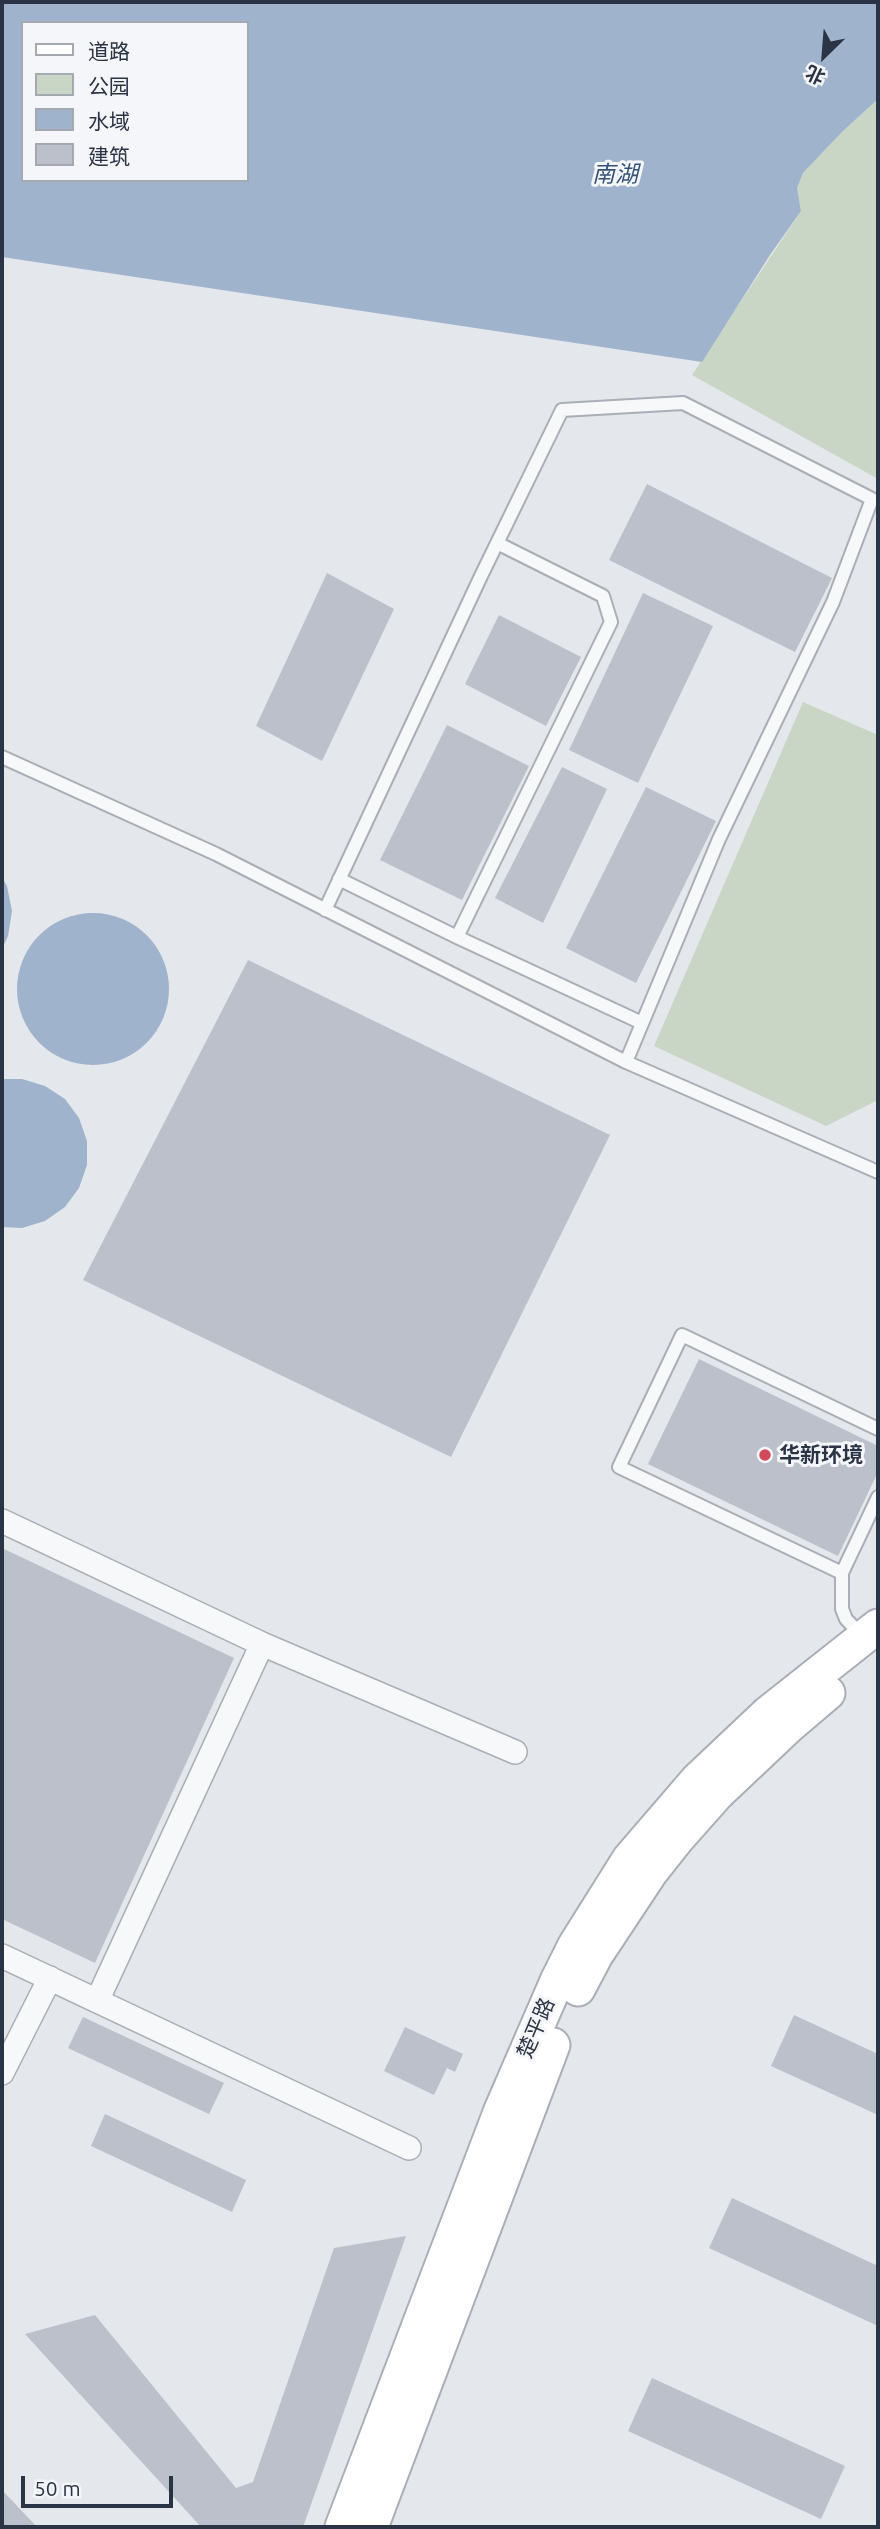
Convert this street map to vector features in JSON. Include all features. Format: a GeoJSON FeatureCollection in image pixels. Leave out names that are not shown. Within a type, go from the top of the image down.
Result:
{"type":"FeatureCollection","features":[{"type":"Feature","properties":{"kind":"main road","name":"楚平路"},"geometry":{"type":"LineString","coordinates":[[342,2527],[501,2110],[575,1945],[629,1859],[697,1780],[768,1713],[873,1639]]}},
{"type":"Feature","properties":{"kind":"main road","name":"楚平路"},"geometry":{"type":"LineString","coordinates":[[371,2527],[555,2038],[596,1955],[652,1872],[717,1794],[796,1720],[873,1639]]}},
{"type":"Feature","properties":{"kind":"street"},"geometry":{"type":"LineString","coordinates":[[2,1521],[262,1644],[515,1752]]}},
{"type":"Feature","properties":{"kind":"street"},"geometry":{"type":"LineString","coordinates":[[97,2001],[262,1644]]}},
{"type":"Feature","properties":{"kind":"street"},"geometry":{"type":"LineString","coordinates":[[2,1956],[409,2148]]}},
{"type":"Feature","properties":{"kind":"street"},"geometry":{"type":"LineString","coordinates":[[2,2073],[50,1978]]}},
{"type":"Feature","properties":{"kind":"lane"},"geometry":{"type":"LineString","coordinates":[[325,909],[562,410],[683,403],[872,499],[833,602],[719,839],[626,1062]]}},
{"type":"Feature","properties":{"kind":"lane"},"geometry":{"type":"LineString","coordinates":[[457,937],[611,622],[604,596],[497,542]]}},
{"type":"Feature","properties":{"kind":"lane"},"geometry":{"type":"LineString","coordinates":[[2,757],[216,854],[626,1062],[878,1172]]}},
{"type":"Feature","properties":{"kind":"lane"},"geometry":{"type":"LineString","coordinates":[[339,879],[642,1023]]}},
{"type":"Feature","properties":{"kind":"lane"},"geometry":{"type":"LineString","coordinates":[[842,1573],[619,1467],[682,1335],[878,1429]]}},
{"type":"Feature","properties":{"kind":"lane"},"geometry":{"type":"LineString","coordinates":[[873,1639],[846,1619],[842,1609],[842,1573],[878,1497]]}},
{"type":"Feature","properties":{"kind":"green space"},"geometry":{"type":"Polygon","coordinates":[[[878,99],[878,479],[692,375],[801,211],[797,188],[803,173],[878,99]]]}},
{"type":"Feature","properties":{"kind":"green space"},"geometry":{"type":"Polygon","coordinates":[[[803,702],[878,735],[878,1100],[826,1126],[654,1046],[803,702]]]}},
{"type":"Feature","properties":{"kind":"water","name":"南湖"},"geometry":{"type":"Polygon","coordinates":[[[2,2],[878,2],[878,99],[803,173],[797,188],[801,211],[702,362],[2,257],[2,2]]]}},
{"type":"Feature","properties":{"kind":"water"},"geometry":{"type":"Polygon","coordinates":[[[2,877],[7,886],[12,911],[8,936],[2,949],[2,877]]]}},
{"type":"Feature","properties":{"kind":"water"},"geometry":{"type":"Polygon","coordinates":[[[93,913],[122,919],[147,935],[163,960],[169,989],[163,1018],[147,1043],[122,1059],[93,1065],[64,1059],[39,1043],[23,1018],[17,989],[23,960],[39,935],[64,919],[93,913]]]}},
{"type":"Feature","properties":{"kind":"water"},"geometry":{"type":"Polygon","coordinates":[[[2,1079],[22,1079],[45,1086],[65,1099],[79,1118],[87,1141],[87,1165],[79,1188],[65,1207],[45,1221],[22,1228],[2,1227],[2,1079]]]}},
{"type":"Feature","properties":{"kind":"building"},"geometry":{"type":"Polygon","coordinates":[[[647,484],[832,578],[795,652],[609,560],[647,484]]]}},
{"type":"Feature","properties":{"kind":"building"},"geometry":{"type":"Polygon","coordinates":[[[327,573],[394,609],[322,761],[256,726],[327,573]]]}},
{"type":"Feature","properties":{"kind":"building"},"geometry":{"type":"Polygon","coordinates":[[[643,593],[713,626],[638,783],[569,750],[643,593]]]}},
{"type":"Feature","properties":{"kind":"building"},"geometry":{"type":"Polygon","coordinates":[[[499,615],[581,657],[546,726],[465,684],[499,615]]]}},
{"type":"Feature","properties":{"kind":"building"},"geometry":{"type":"Polygon","coordinates":[[[447,725],[529,766],[462,900],[380,860],[447,725]]]}},
{"type":"Feature","properties":{"kind":"building"},"geometry":{"type":"Polygon","coordinates":[[[562,767],[607,789],[543,923],[495,898],[562,767]]]}},
{"type":"Feature","properties":{"kind":"building"},"geometry":{"type":"Polygon","coordinates":[[[646,787],[716,821],[636,983],[566,948],[646,787]]]}},
{"type":"Feature","properties":{"kind":"building"},"geometry":{"type":"Polygon","coordinates":[[[248,960],[610,1135],[451,1457],[83,1280],[248,960]]]}},
{"type":"Feature","properties":{"kind":"building","name":"华新环境"},"geometry":{"type":"Polygon","coordinates":[[[699,1359],[878,1446],[878,1472],[838,1556],[648,1464],[699,1359]]]}},
{"type":"Feature","properties":{"kind":"building"},"geometry":{"type":"Polygon","coordinates":[[[2,1548],[234,1658],[95,1963],[2,1919],[2,1548]]]}},
{"type":"Feature","properties":{"kind":"building"},"geometry":{"type":"Polygon","coordinates":[[[794,2015],[878,2054],[878,2115],[771,2066],[794,2015]]]}},
{"type":"Feature","properties":{"kind":"building"},"geometry":{"type":"Polygon","coordinates":[[[83,2017],[224,2083],[209,2114],[68,2048],[83,2017]]]}},
{"type":"Feature","properties":{"kind":"building"},"geometry":{"type":"Polygon","coordinates":[[[405,2027],[463,2054],[455,2072],[447,2068],[434,2095],[384,2071],[405,2027]]]}},
{"type":"Feature","properties":{"kind":"building"},"geometry":{"type":"Polygon","coordinates":[[[105,2114],[246,2180],[232,2212],[91,2146],[105,2114]]]}},
{"type":"Feature","properties":{"kind":"building"},"geometry":{"type":"Polygon","coordinates":[[[732,2198],[878,2266],[878,2326],[709,2248],[732,2198]]]}},
{"type":"Feature","properties":{"kind":"building"},"geometry":{"type":"Polygon","coordinates":[[[406,2236],[303,2527],[201,2527],[25,2334],[95,2315],[236,2488],[253,2482],[334,2248],[406,2236]]]}},
{"type":"Feature","properties":{"kind":"building"},"geometry":{"type":"Polygon","coordinates":[[[652,2378],[845,2466],[821,2519],[628,2431],[652,2378]]]}},
{"type":"Feature","properties":{"kind":"building"},"geometry":{"type":"Polygon","coordinates":[[[2,2490],[37,2527],[2,2527],[2,2490]]]}},
{"type":"Feature","properties":{"kind":"place","name":"华新环境"},"geometry":{"type":"Point","coordinates":[765,1455]}}]}
